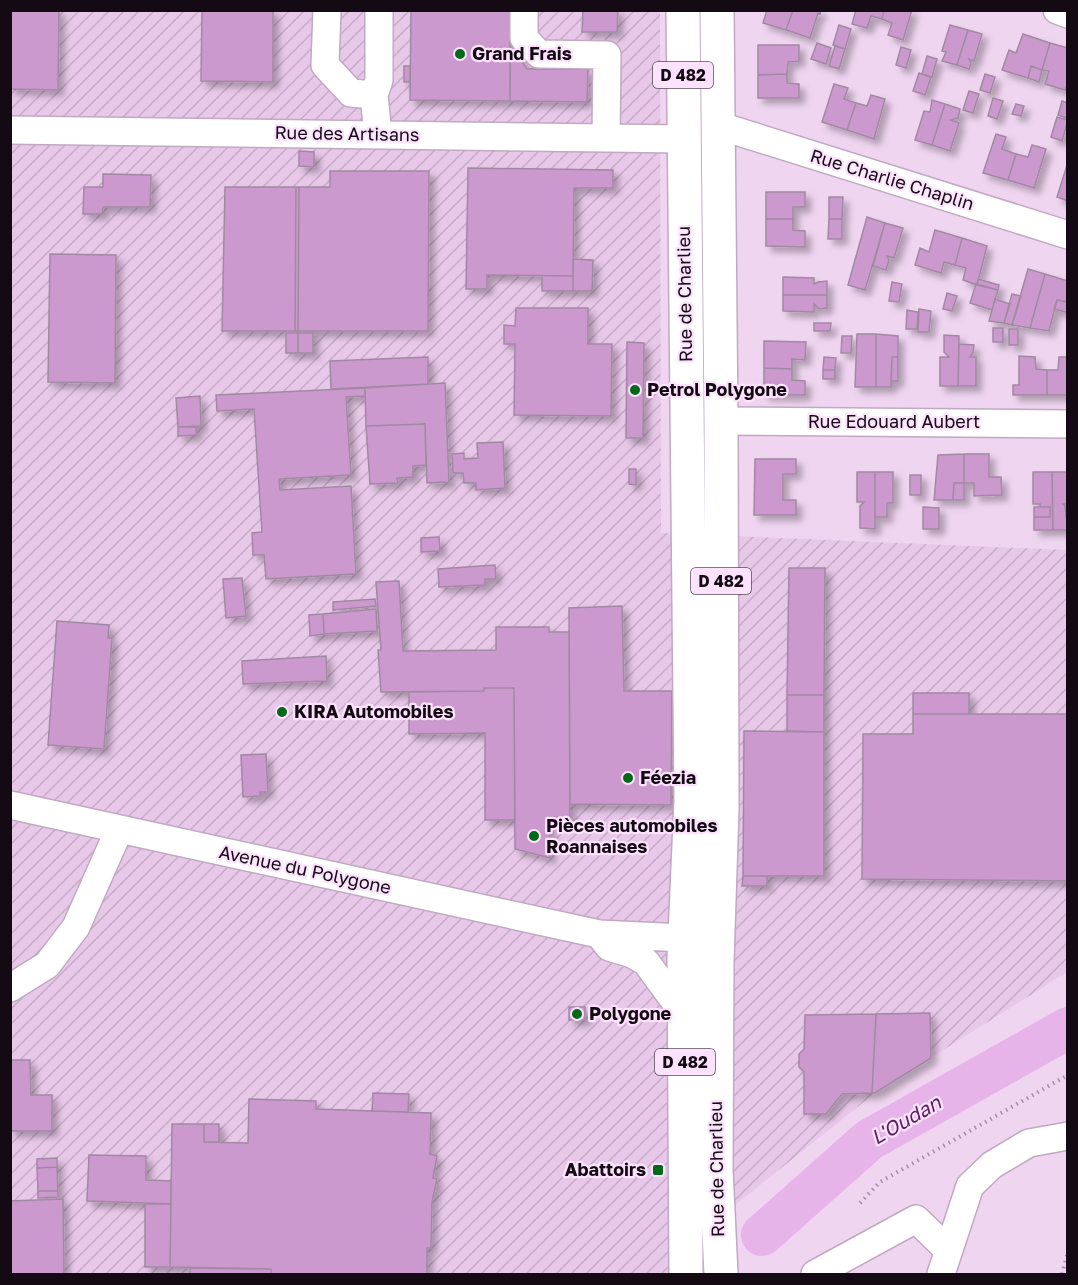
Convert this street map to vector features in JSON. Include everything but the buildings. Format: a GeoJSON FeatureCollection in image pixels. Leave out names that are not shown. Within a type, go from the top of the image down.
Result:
{"type":"FeatureCollection","features":[{"type":"Feature","properties":{"kind":"main road","name":"Rue de Charlieu"},"geometry":{"type":"LineString","coordinates":[[683,10],[691,800],[684,938],[686,1275]]}},
{"type":"Feature","properties":{"kind":"main road","name":"Rue de Charlieu"},"geometry":{"type":"LineString","coordinates":[[717,10],[722,809],[717,972],[716,1170],[721,1275]]}},
{"type":"Feature","properties":{"kind":"street"},"geometry":{"type":"LineString","coordinates":[[327,10],[325,65],[351,93],[374,95]]}},
{"type":"Feature","properties":{"kind":"street"},"geometry":{"type":"LineString","coordinates":[[378,135],[374,95],[379,80],[380,10]]}},
{"type":"Feature","properties":{"kind":"street"},"geometry":{"type":"LineString","coordinates":[[524,10],[524,38],[539,54],[607,55],[606,138]]}},
{"type":"Feature","properties":{"kind":"street"},"geometry":{"type":"LineString","coordinates":[[1057,10],[1068,14]]}},
{"type":"Feature","properties":{"kind":"street","name":"Rue Charlie Chaplin"},"geometry":{"type":"LineString","coordinates":[[717,125],[1068,235]]}},
{"type":"Feature","properties":{"kind":"street","name":"Rue des Artisans"},"geometry":{"type":"LineString","coordinates":[[10,130],[684,139]]}},
{"type":"Feature","properties":{"kind":"street","name":"Rue Edouard Aubert"},"geometry":{"type":"LineString","coordinates":[[721,421],[1068,424]]}},
{"type":"Feature","properties":{"kind":"street","name":"Avenue du Polygone"},"geometry":{"type":"LineString","coordinates":[[10,806],[599,934],[684,938]]}},
{"type":"Feature","properties":{"kind":"street"},"geometry":{"type":"LineString","coordinates":[[10,988],[47,965],[76,927],[119,830]]}},
{"type":"Feature","properties":{"kind":"street"},"geometry":{"type":"LineString","coordinates":[[717,972],[684,938],[703,932],[718,919]]}},
{"type":"Feature","properties":{"kind":"street","name":"Avenue du Polygone"},"geometry":{"type":"LineString","coordinates":[[599,934],[609,947],[632,954],[646,962],[684,1014]]}},
{"type":"Feature","properties":{"kind":"street"},"geometry":{"type":"LineString","coordinates":[[944,1262],[970,1186],[992,1165],[1029,1143],[1068,1136]]}},
{"type":"Feature","properties":{"kind":"street"},"geometry":{"type":"LineString","coordinates":[[815,1275],[916,1219],[944,1262]]}},
{"type":"Feature","properties":{"kind":"path"},"geometry":{"type":"LineString","coordinates":[[860,1203],[880,1182],[1068,1075]]}},
{"type":"Feature","properties":{"kind":"path"},"geometry":{"type":"LineString","coordinates":[[1062,1275],[1068,1252]]}},
{"type":"Feature","properties":{"kind":"shaded area"},"geometry":{"type":"Polygon","coordinates":[[[10,11],[660,11],[661,533],[1067,550],[1067,972],[875,1093],[734,1206],[737,1274],[11,1274],[10,11]]]}},
{"type":"Feature","properties":{"kind":"waterway","name":"L'Oudan"},"geometry":{"type":"LineString","coordinates":[[762,1235],[869,1140],[1068,1028]]}},
{"type":"Feature","properties":{"kind":"place","name":"Grand Frais"},"geometry":{"type":"Point","coordinates":[460,54]}},
{"type":"Feature","properties":{"kind":"place","name":"Petrol Polygone"},"geometry":{"type":"Point","coordinates":[635,390]}},
{"type":"Feature","properties":{"kind":"place","name":"KIRA Automobiles"},"geometry":{"type":"Point","coordinates":[282,712]}},
{"type":"Feature","properties":{"kind":"place","name":"Féezia"},"geometry":{"type":"Point","coordinates":[628,778]}},
{"type":"Feature","properties":{"kind":"place","name":"Pièces automobiles Roannaises"},"geometry":{"type":"Point","coordinates":[534,836]}},
{"type":"Feature","properties":{"kind":"place","name":"Polygone"},"geometry":{"type":"Point","coordinates":[577,1014]}},
{"type":"Feature","properties":{"kind":"place","name":"Abattoirs"},"geometry":{"type":"Point","coordinates":[658,1170]}}]}
